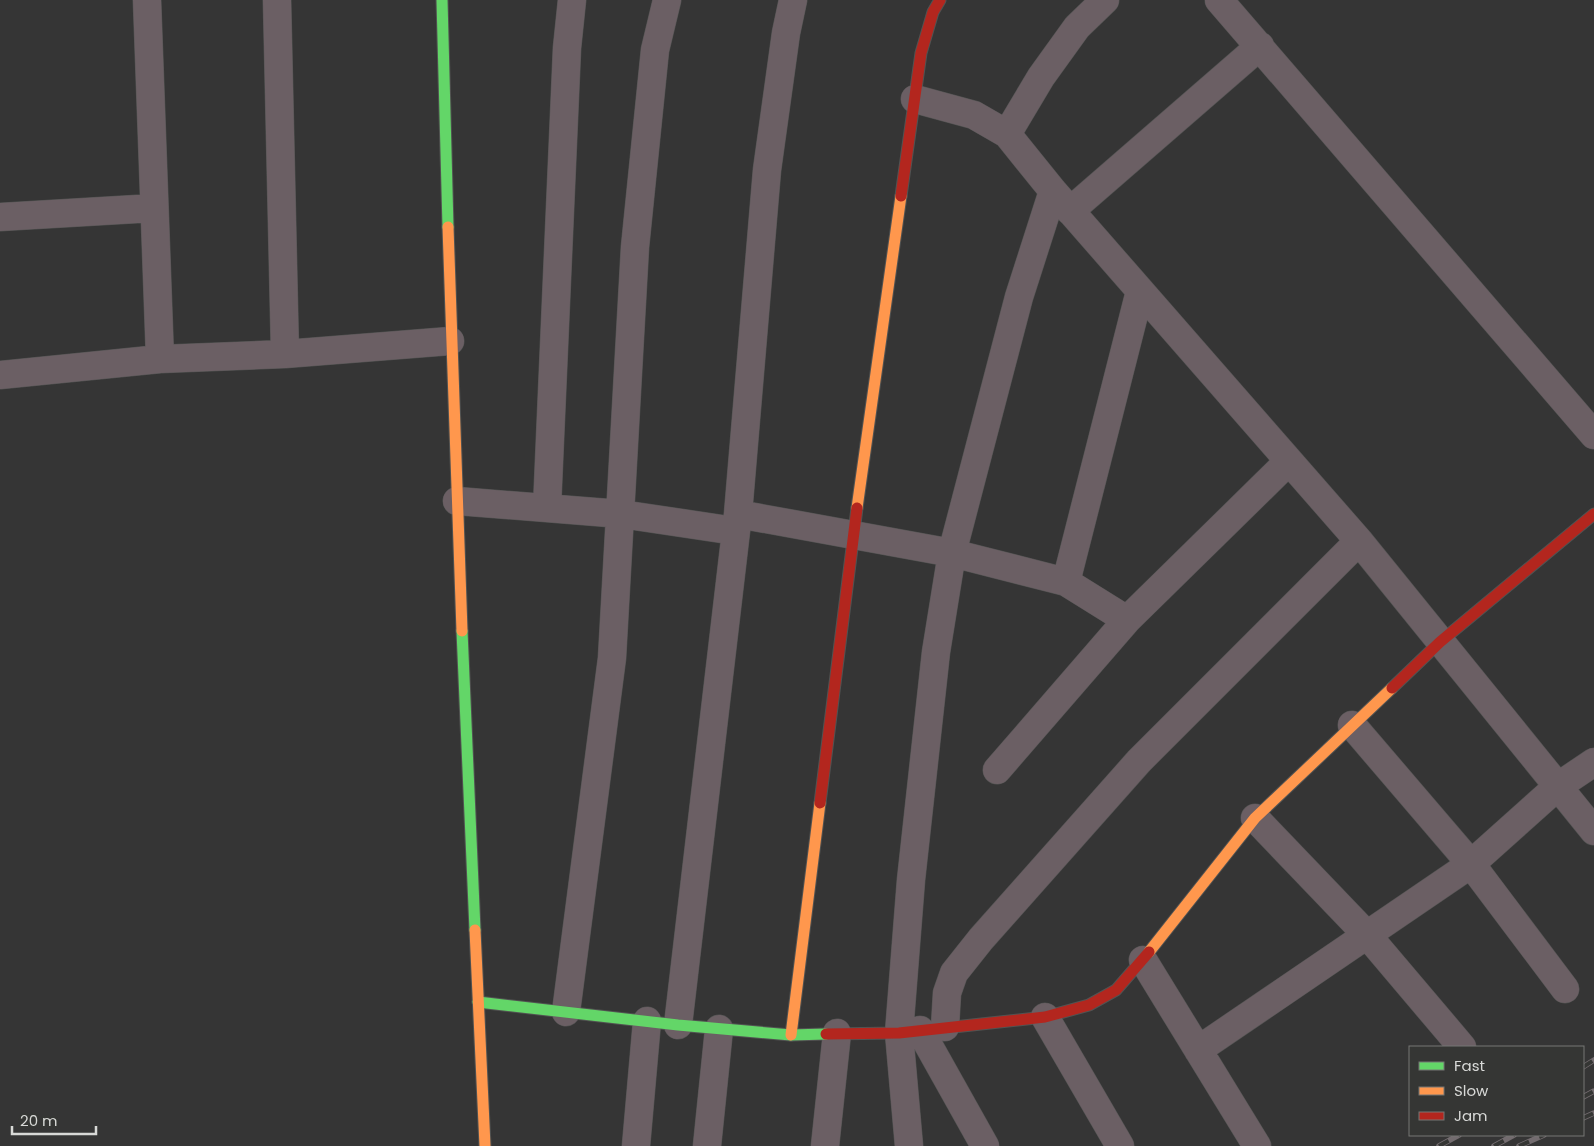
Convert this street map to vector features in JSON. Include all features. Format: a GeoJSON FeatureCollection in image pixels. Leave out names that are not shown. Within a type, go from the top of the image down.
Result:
{"type":"FeatureCollection","features":[{"type":"Feature","properties":{"kind":"street"},"geometry":{"type":"LineString","coordinates":[[147,0],[160,360]]}},
{"type":"Feature","properties":{"kind":"street"},"geometry":{"type":"LineString","coordinates":[[277,0],[285,354]]}},
{"type":"Feature","properties":{"kind":"street"},"geometry":{"type":"LineString","coordinates":[[442,0],[450,341],[485,1146]]}},
{"type":"Feature","properties":{"kind":"street"},"geometry":{"type":"LineString","coordinates":[[547,508],[566,58],[572,0]]}},
{"type":"Feature","properties":{"kind":"street"},"geometry":{"type":"LineString","coordinates":[[566,1012],[612,658],[636,237],[654,50],[667,0]]}},
{"type":"Feature","properties":{"kind":"street"},"geometry":{"type":"LineString","coordinates":[[678,1025],[737,522],[767,170],[786,33],[793,0]]}},
{"type":"Feature","properties":{"kind":"street"},"geometry":{"type":"LineString","coordinates":[[790,1035],[853,537],[914,98],[921,53],[933,12],[940,0]]}},
{"type":"Feature","properties":{"kind":"street"},"geometry":{"type":"LineString","coordinates":[[1008,134],[1041,77],[1067,41],[1078,26],[1105,0]]}},
{"type":"Feature","properties":{"kind":"street"},"geometry":{"type":"LineString","coordinates":[[1219,0],[1594,435]]}},
{"type":"Feature","properties":{"kind":"street"},"geometry":{"type":"LineString","coordinates":[[909,1146],[921,1030],[911,880],[936,652],[952,554],[1020,297],[1061,201],[1260,46]]}},
{"type":"Feature","properties":{"kind":"street"},"geometry":{"type":"LineString","coordinates":[[914,98],[974,114],[1008,134],[1061,201],[1358,541],[1594,832]]}},
{"type":"Feature","properties":{"kind":"street"},"geometry":{"type":"LineString","coordinates":[[0,217],[154,208]]}},
{"type":"Feature","properties":{"kind":"street"},"geometry":{"type":"LineString","coordinates":[[1066,582],[1140,291]]}},
{"type":"Feature","properties":{"kind":"street"},"geometry":{"type":"LineString","coordinates":[[0,375],[160,360],[285,354],[450,341]]}},
{"type":"Feature","properties":{"kind":"street"},"geometry":{"type":"LineString","coordinates":[[997,770],[1127,620],[1289,461]]}},
{"type":"Feature","properties":{"kind":"street"},"geometry":{"type":"LineString","coordinates":[[457,501],[737,522],[853,537],[952,554],[1066,582],[1127,620]]}},
{"type":"Feature","properties":{"kind":"street"},"geometry":{"type":"LineString","coordinates":[[478,1002],[678,1025],[790,1035],[921,1030],[1045,1017],[1089,1005],[1116,990],[1143,960],[1255,818],[1440,642],[1594,514]]}},
{"type":"Feature","properties":{"kind":"street"},"geometry":{"type":"LineString","coordinates":[[921,1030],[947,993],[954,973],[981,939],[1139,760],[1358,541]]}},
{"type":"Feature","properties":{"kind":"street"},"geometry":{"type":"LineString","coordinates":[[1352,725],[1471,864],[1565,989]]}},
{"type":"Feature","properties":{"kind":"street"},"geometry":{"type":"LineString","coordinates":[[1198,1050],[1368,936],[1471,864],[1557,787],[1594,762]]}},
{"type":"Feature","properties":{"kind":"street"},"geometry":{"type":"LineString","coordinates":[[1255,818],[1368,936],[1461,1046]]}},
{"type":"Feature","properties":{"kind":"street"},"geometry":{"type":"LineString","coordinates":[[1143,960],[1257,1146]]}},
{"type":"Feature","properties":{"kind":"street"},"geometry":{"type":"LineString","coordinates":[[1045,1017],[1120,1146]]}},
{"type":"Feature","properties":{"kind":"street"},"geometry":{"type":"LineString","coordinates":[[636,1146],[646,1021]]}},
{"type":"Feature","properties":{"kind":"street"},"geometry":{"type":"LineString","coordinates":[[707,1146],[719,1029]]}},
{"type":"Feature","properties":{"kind":"street"},"geometry":{"type":"LineString","coordinates":[[921,1030],[986,1146]]}},
{"type":"Feature","properties":{"kind":"street"},"geometry":{"type":"LineString","coordinates":[[825,1146],[837,1033]]}},
{"type":"Feature","properties":{"kind":"railway"},"geometry":{"type":"LineString","coordinates":[[1584,1066],[1594,1060]]}},
{"type":"Feature","properties":{"kind":"railway"},"geometry":{"type":"LineString","coordinates":[[1584,1096],[1594,1091]]}},
{"type":"Feature","properties":{"kind":"railway"},"geometry":{"type":"LineString","coordinates":[[1584,1118],[1594,1113]]}},
{"type":"Feature","properties":{"kind":"railway"},"geometry":{"type":"LineString","coordinates":[[1439,1146],[1457,1136]]}},
{"type":"Feature","properties":{"kind":"railway"},"geometry":{"type":"LineString","coordinates":[[1494,1146],[1512,1136]]}},
{"type":"Feature","properties":{"kind":"railway"},"geometry":{"type":"LineString","coordinates":[[1519,1146],[1542,1136]]}},
{"type":"Feature","properties":{"kind":"traffic: fast"},"geometry":{"type":"LineString","coordinates":[[442,0],[448,227]]}},
{"type":"Feature","properties":{"kind":"traffic: fast"},"geometry":{"type":"LineString","coordinates":[[462,631],[475,930]]}},
{"type":"Feature","properties":{"kind":"traffic: fast"},"geometry":{"type":"LineString","coordinates":[[478,1002],[678,1025],[791,1035],[826,1034]]}},
{"type":"Feature","properties":{"kind":"traffic: slow"},"geometry":{"type":"LineString","coordinates":[[857,508],[901,196]]}},
{"type":"Feature","properties":{"kind":"traffic: slow"},"geometry":{"type":"LineString","coordinates":[[448,227],[462,631]]}},
{"type":"Feature","properties":{"kind":"traffic: slow"},"geometry":{"type":"LineString","coordinates":[[1149,952],[1255,818],[1392,688]]}},
{"type":"Feature","properties":{"kind":"traffic: slow"},"geometry":{"type":"LineString","coordinates":[[791,1035],[820,803]]}},
{"type":"Feature","properties":{"kind":"traffic: slow"},"geometry":{"type":"LineString","coordinates":[[475,930],[485,1146]]}},
{"type":"Feature","properties":{"kind":"traffic: jam"},"geometry":{"type":"LineString","coordinates":[[901,196],[921,53],[933,12],[940,0]]}},
{"type":"Feature","properties":{"kind":"traffic: jam"},"geometry":{"type":"LineString","coordinates":[[820,803],[857,508]]}},
{"type":"Feature","properties":{"kind":"traffic: jam"},"geometry":{"type":"LineString","coordinates":[[1392,688],[1440,642],[1594,514]]}},
{"type":"Feature","properties":{"kind":"traffic: jam"},"geometry":{"type":"LineString","coordinates":[[826,1034],[899,1033],[1045,1017],[1089,1005],[1116,990],[1149,952]]}}]}
